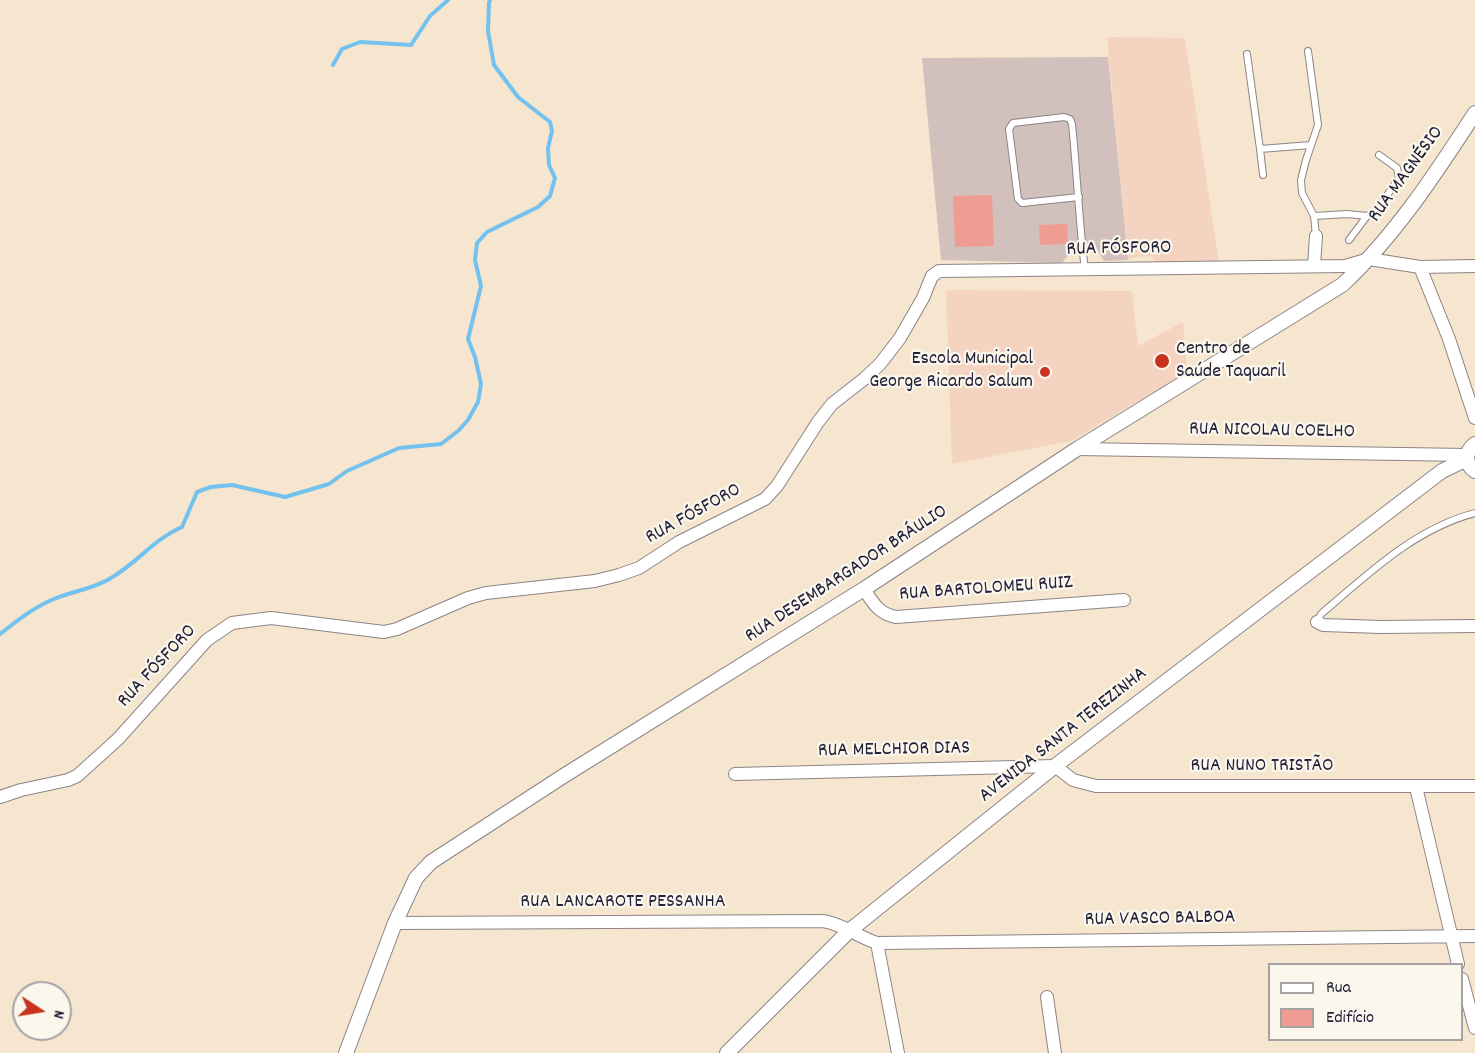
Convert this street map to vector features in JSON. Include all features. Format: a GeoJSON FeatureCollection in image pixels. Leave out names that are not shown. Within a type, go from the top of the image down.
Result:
{"type":"FeatureCollection","features":[{"type":"Feature","properties":{"kind":"street","name":"RUA MAGNÉSIO"},"geometry":{"type":"LineString","coordinates":[[1370,259],[1438,171],[1475,113]]}},
{"type":"Feature","properties":{"kind":"street"},"geometry":{"type":"LineString","coordinates":[[1314,266],[1316,236]]}},
{"type":"Feature","properties":{"kind":"street","name":"RUA FÓSFORO"},"geometry":{"type":"LineString","coordinates":[[0,797],[21,789],[68,780],[77,776],[118,739],[207,640],[232,623],[271,618],[384,632],[397,629],[486,592],[595,581],[620,575],[639,568],[679,542],[765,499],[771,494],[832,404],[880,364],[900,338],[935,274],[939,271],[1345,266],[1370,259]]}},
{"type":"Feature","properties":{"kind":"street"},"geometry":{"type":"LineString","coordinates":[[1370,259],[1420,267],[1475,266]]}},
{"type":"Feature","properties":{"kind":"street","name":"RUA DESEMBARGADOR BRÁULIO"},"geometry":{"type":"LineString","coordinates":[[345,1053],[395,923],[416,878],[431,862],[864,589],[1077,449],[1335,289],[1370,259]]}},
{"type":"Feature","properties":{"kind":"street"},"geometry":{"type":"LineString","coordinates":[[1420,267],[1449,339],[1475,418]]}},
{"type":"Feature","properties":{"kind":"street","name":"RUA NICOLAU COELHO"},"geometry":{"type":"LineString","coordinates":[[1077,449],[1471,459]]}},
{"type":"Feature","properties":{"kind":"street","name":"AVENIDA SANTA TEREZINHA"},"geometry":{"type":"LineString","coordinates":[[727,1053],[849,931],[1055,766],[1442,471],[1471,459]]}},
{"type":"Feature","properties":{"kind":"street","name":"RUA BARTOLOMEU RUIZ"},"geometry":{"type":"LineString","coordinates":[[864,589],[873,604],[883,613],[896,617],[1124,600]]}},
{"type":"Feature","properties":{"kind":"street"},"geometry":{"type":"LineString","coordinates":[[1317,622],[1323,625],[1380,627],[1475,626]]}},
{"type":"Feature","properties":{"kind":"street","name":"RUA MELCHIOR DIAS"},"geometry":{"type":"LineString","coordinates":[[735,774],[1055,766]]}},
{"type":"Feature","properties":{"kind":"street","name":"RUA NUNO TRISTÃO"},"geometry":{"type":"LineString","coordinates":[[1055,766],[1072,780],[1096,786],[1475,786]]}},
{"type":"Feature","properties":{"kind":"street"},"geometry":{"type":"LineString","coordinates":[[1416,787],[1458,963]]}},
{"type":"Feature","properties":{"kind":"street","name":"RUA LANCAROTE PESSANHA"},"geometry":{"type":"LineString","coordinates":[[395,923],[823,921],[843,926],[849,931]]}},
{"type":"Feature","properties":{"kind":"street","name":"RUA VASCO BALBOA"},"geometry":{"type":"LineString","coordinates":[[849,931],[877,944],[1475,936]]}},
{"type":"Feature","properties":{"kind":"street"},"geometry":{"type":"LineString","coordinates":[[877,944],[898,1053]]}},
{"type":"Feature","properties":{"kind":"street"},"geometry":{"type":"LineString","coordinates":[[1463,986],[1475,1028]]}},
{"type":"Feature","properties":{"kind":"street"},"geometry":{"type":"LineString","coordinates":[[1047,998],[1055,1053]]}},
{"type":"Feature","properties":{"kind":"lane"},"geometry":{"type":"LineString","coordinates":[[1308,51],[1318,125],[1301,180],[1302,193],[1314,216],[1316,236]]}},
{"type":"Feature","properties":{"kind":"lane"},"geometry":{"type":"LineString","coordinates":[[1247,54],[1263,176]]}},
{"type":"Feature","properties":{"kind":"lane"},"geometry":{"type":"LineString","coordinates":[[1079,198],[1022,203],[1018,199],[1009,129],[1013,123],[1064,117],[1072,124],[1079,198],[1085,270]]}},
{"type":"Feature","properties":{"kind":"lane"},"geometry":{"type":"LineString","coordinates":[[1260,149],[1311,145]]}},
{"type":"Feature","properties":{"kind":"lane"},"geometry":{"type":"LineString","coordinates":[[1349,240],[1366,216],[1376,211],[1399,178],[1397,168],[1379,155]]}},
{"type":"Feature","properties":{"kind":"lane"},"geometry":{"type":"LineString","coordinates":[[1314,216],[1347,214],[1366,216]]}},
{"type":"Feature","properties":{"kind":"lane"},"geometry":{"type":"LineString","coordinates":[[1317,622],[1321,614],[1377,566],[1419,536],[1455,518],[1475,513]]}},
{"type":"Feature","properties":{"kind":"shaded area"},"geometry":{"type":"Polygon","coordinates":[[[1107,37],[1185,38],[1219,263],[1159,264],[1150,256],[1128,260],[1107,37]]]}},
{"type":"Feature","properties":{"kind":"shaded area"},"geometry":{"type":"Polygon","coordinates":[[[1108,57],[1128,260],[1104,261],[1095,246],[1074,248],[1062,263],[941,260],[922,58],[1108,57]]]}},
{"type":"Feature","properties":{"kind":"shaded area","name":"Escola Municipal George Ricardo Salum"},"geometry":{"type":"Polygon","coordinates":[[[946,290],[1132,291],[1138,346],[1183,322],[1187,375],[1071,441],[952,464],[946,290]]]}},
{"type":"Feature","properties":{"kind":"building"},"geometry":{"type":"Polygon","coordinates":[[[992,195],[994,246],[955,247],[953,196],[992,195]]]}},
{"type":"Feature","properties":{"kind":"building"},"geometry":{"type":"Polygon","coordinates":[[[1067,224],[1068,244],[1040,245],[1039,225],[1067,224]]]}},
{"type":"Feature","properties":{"kind":"waterway"},"geometry":{"type":"LineString","coordinates":[[333,65],[342,49],[360,42],[411,45],[430,16],[448,0]]}},
{"type":"Feature","properties":{"kind":"waterway"},"geometry":{"type":"LineString","coordinates":[[0,634],[47,602],[97,585],[120,572],[163,538],[182,527],[197,492],[211,487],[232,485],[285,497],[329,484],[347,471],[399,448],[441,444],[468,420],[478,402],[481,384],[468,339],[481,286],[475,260],[477,243],[487,232],[538,207],[550,196],[555,178],[549,165],[548,148],[552,131],[550,122],[518,97],[494,65],[488,31],[490,0]]}},
{"type":"Feature","properties":{"kind":"place","name":"Centro de Saúde Taquaril"},"geometry":{"type":"Point","coordinates":[1162,361]}},
{"type":"Feature","properties":{"kind":"place","name":"Escola Municipal George Ricardo Salum"},"geometry":{"type":"Point","coordinates":[1045,372]}}]}
